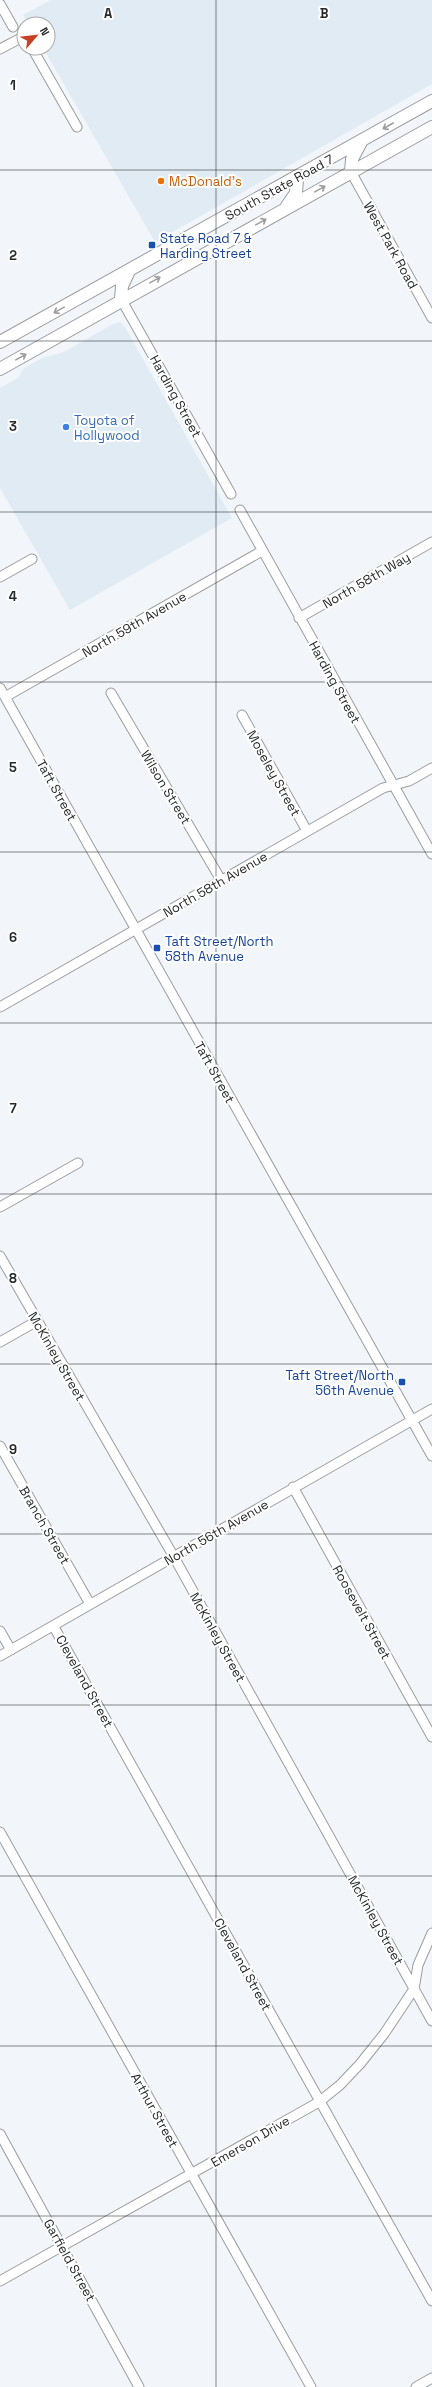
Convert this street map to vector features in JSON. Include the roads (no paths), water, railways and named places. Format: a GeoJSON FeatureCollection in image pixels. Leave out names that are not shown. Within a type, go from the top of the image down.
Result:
{"type":"FeatureCollection","features":[{"type":"Feature","properties":{"kind":"main road","name":"South State Road 7"},"geometry":{"type":"LineString","coordinates":[[0,342],[297,178],[432,101]]}},
{"type":"Feature","properties":{"kind":"main road","name":"South State Road 7"},"geometry":{"type":"LineString","coordinates":[[0,369],[121,299],[432,127]]}},
{"type":"Feature","properties":{"kind":"main road"},"geometry":{"type":"LineString","coordinates":[[351,172],[352,159],[363,140]]}},
{"type":"Feature","properties":{"kind":"main road"},"geometry":{"type":"LineString","coordinates":[[285,208],[296,193],[297,178]]}},
{"type":"Feature","properties":{"kind":"main road"},"geometry":{"type":"LineString","coordinates":[[121,299],[122,286],[129,271]]}},
{"type":"Feature","properties":{"kind":"main road"},"geometry":{"type":"LineString","coordinates":[[78,324],[85,311],[85,296]]}},
{"type":"Feature","properties":{"kind":"street"},"geometry":{"type":"LineString","coordinates":[[0,4],[13,27]]}},
{"type":"Feature","properties":{"kind":"street"},"geometry":{"type":"LineString","coordinates":[[0,49],[16,41]]}},
{"type":"Feature","properties":{"kind":"street"},"geometry":{"type":"LineString","coordinates":[[37,56],[77,127]]}},
{"type":"Feature","properties":{"kind":"street","name":"West Park Road"},"geometry":{"type":"LineString","coordinates":[[351,172],[432,318]]}},
{"type":"Feature","properties":{"kind":"street","name":"Harding Street"},"geometry":{"type":"LineString","coordinates":[[121,299],[231,494]]}},
{"type":"Feature","properties":{"kind":"street","name":"Harding Street"},"geometry":{"type":"LineString","coordinates":[[240,510],[432,854]]}},
{"type":"Feature","properties":{"kind":"street","name":"North 58th Way"},"geometry":{"type":"LineString","coordinates":[[299,618],[432,542]]}},
{"type":"Feature","properties":{"kind":"street","name":"North 59th Avenue"},"geometry":{"type":"LineString","coordinates":[[5,698],[262,551]]}},
{"type":"Feature","properties":{"kind":"street"},"geometry":{"type":"LineString","coordinates":[[0,577],[32,559]]}},
{"type":"Feature","properties":{"kind":"street","name":"Taft Street"},"geometry":{"type":"LineString","coordinates":[[0,688],[432,1456]]}},
{"type":"Feature","properties":{"kind":"street","name":"Wilson Street"},"geometry":{"type":"LineString","coordinates":[[111,693],[221,880]]}},
{"type":"Feature","properties":{"kind":"street","name":"Moseley Street"},"geometry":{"type":"LineString","coordinates":[[242,715],[307,830]]}},
{"type":"Feature","properties":{"kind":"street","name":"North 58th Avenue"},"geometry":{"type":"LineString","coordinates":[[0,1007],[307,830],[383,788],[409,781],[432,768]]}},
{"type":"Feature","properties":{"kind":"street"},"geometry":{"type":"LineString","coordinates":[[0,1207],[78,1162]]}},
{"type":"Feature","properties":{"kind":"street","name":"McKinley Street"},"geometry":{"type":"LineString","coordinates":[[0,1256],[174,1557],[432,2021]]}},
{"type":"Feature","properties":{"kind":"street"},"geometry":{"type":"LineString","coordinates":[[0,1342],[37,1321]]}},
{"type":"Feature","properties":{"kind":"street","name":"North 56th Avenue"},"geometry":{"type":"LineString","coordinates":[[0,1656],[54,1627],[90,1604],[432,1409]]}},
{"type":"Feature","properties":{"kind":"street","name":"Branch Street"},"geometry":{"type":"LineString","coordinates":[[0,1446],[90,1604]]}},
{"type":"Feature","properties":{"kind":"street","name":"Roosevelt Street"},"geometry":{"type":"LineString","coordinates":[[293,1487],[432,1737]]}},
{"type":"Feature","properties":{"kind":"street","name":"Cleveland Street"},"geometry":{"type":"LineString","coordinates":[[54,1627],[319,2102],[432,2301]]}},
{"type":"Feature","properties":{"kind":"street"},"geometry":{"type":"LineString","coordinates":[[0,1631],[11,1650]]}},
{"type":"Feature","properties":{"kind":"street","name":"Arthur Street"},"geometry":{"type":"LineString","coordinates":[[0,1832],[311,2387]]}},
{"type":"Feature","properties":{"kind":"street","name":"Emerson Drive"},"geometry":{"type":"LineString","coordinates":[[0,2281],[319,2102],[340,2085],[360,2064],[384,2034],[414,1989],[418,1965],[432,1933]]}},
{"type":"Feature","properties":{"kind":"street","name":"Garfield Street"},"geometry":{"type":"LineString","coordinates":[[0,2134],[140,2387]]}},
{"type":"Feature","properties":{"kind":"street"},"geometry":{"type":"LineString","coordinates":[[416,2387],[432,2378]]}},
{"type":"Feature","properties":{"kind":"place","name":"McDonald's"},"geometry":{"type":"Point","coordinates":[161,181]}},
{"type":"Feature","properties":{"kind":"place","name":"State Road 7 & Harding Street"},"geometry":{"type":"Point","coordinates":[152,245]}},
{"type":"Feature","properties":{"kind":"place","name":"Toyota of Hollywood"},"geometry":{"type":"Point","coordinates":[66,427]}},
{"type":"Feature","properties":{"kind":"place","name":"Taft Street/North 58th Avenue"},"geometry":{"type":"Point","coordinates":[157,948]}},
{"type":"Feature","properties":{"kind":"place","name":"Taft Street/North 56th Avenue"},"geometry":{"type":"Point","coordinates":[402,1382]}}]}
